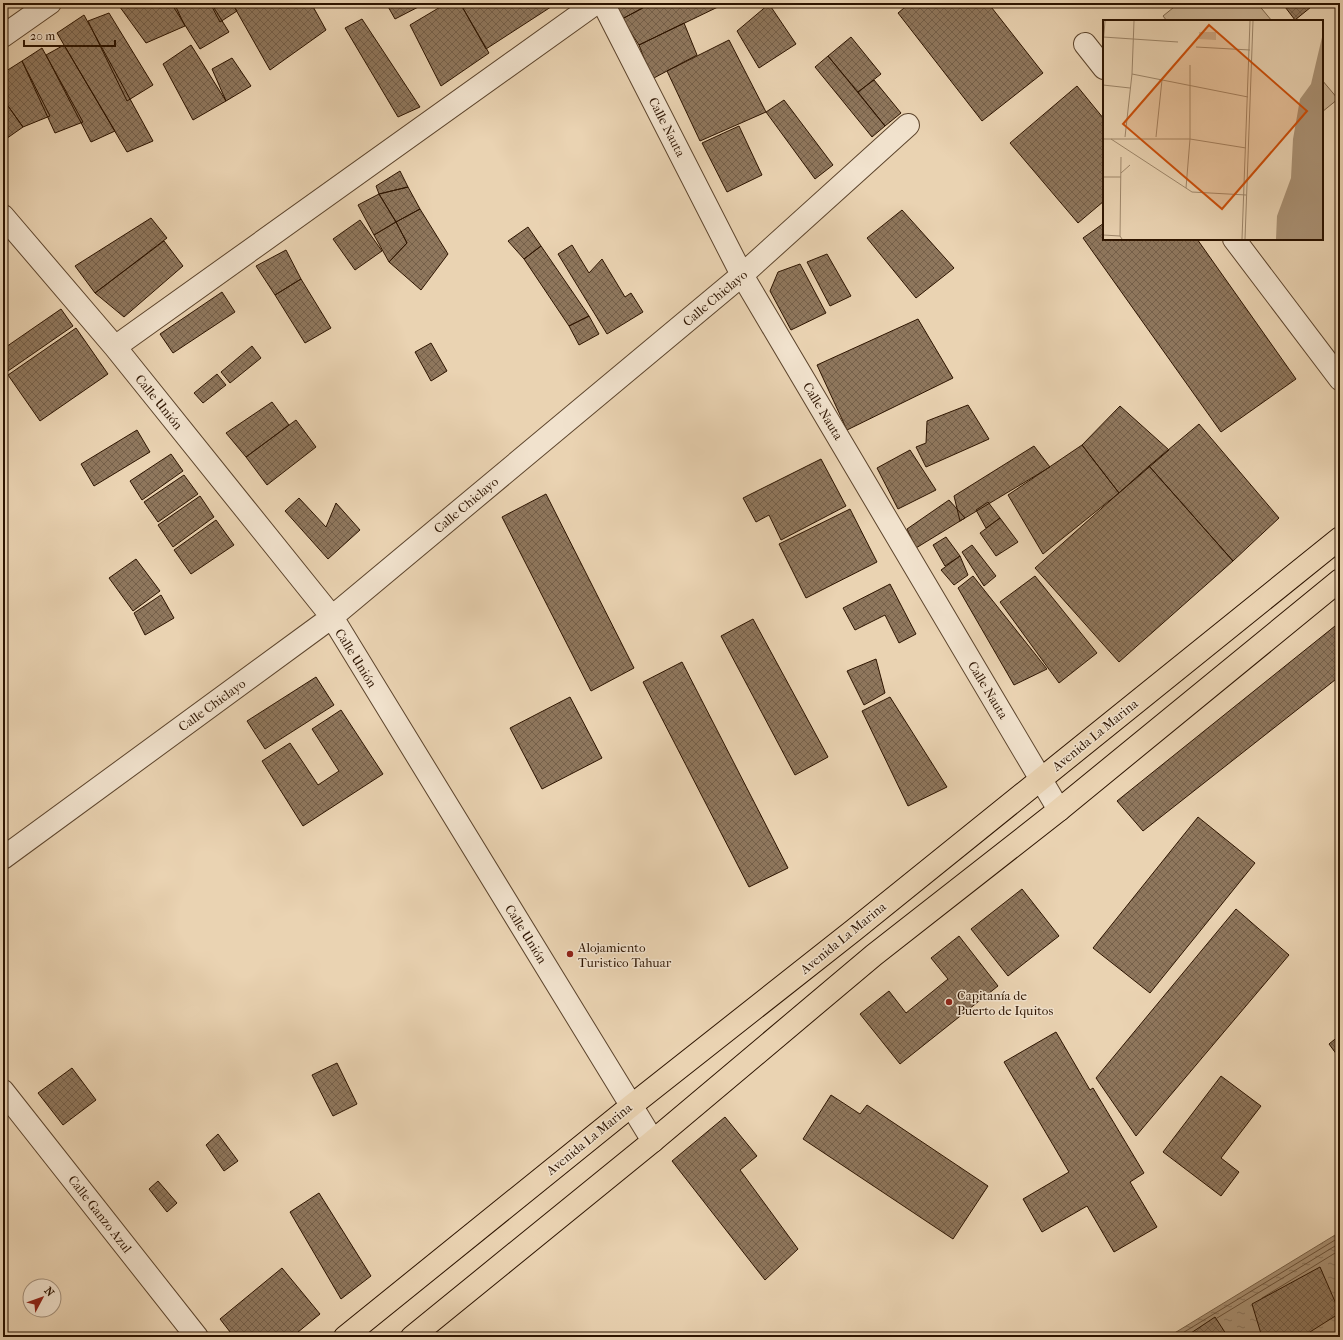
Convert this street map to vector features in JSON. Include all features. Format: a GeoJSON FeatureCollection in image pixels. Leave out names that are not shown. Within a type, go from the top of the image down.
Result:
{"type":"FeatureCollection","features":[{"type":"Feature","properties":{"kind":"main road","name":"Avenida La Marina"},"geometry":{"type":"LineString","coordinates":[[345,1337],[631,1106],[854,930],[1340,538]]}},
{"type":"Feature","properties":{"kind":"main road"},"geometry":{"type":"LineString","coordinates":[[412,1337],[653,1140],[874,955],[1059,810],[1340,580]]}},
{"type":"Feature","properties":{"kind":"main road"},"geometry":{"type":"LineString","coordinates":[[854,930],[874,955]]}},
{"type":"Feature","properties":{"kind":"street"},"geometry":{"type":"LineString","coordinates":[[3,36],[50,3]]}},
{"type":"Feature","properties":{"kind":"street"},"geometry":{"type":"LineString","coordinates":[[115,347],[596,3]]}},
{"type":"Feature","properties":{"kind":"street","name":"Calle Nauta"},"geometry":{"type":"LineString","coordinates":[[603,3],[742,275],[1059,810]]}},
{"type":"Feature","properties":{"kind":"street"},"geometry":{"type":"LineString","coordinates":[[1085,44],[1103,67]]}},
{"type":"Feature","properties":{"kind":"street","name":"Calle Chiclayo"},"geometry":{"type":"LineString","coordinates":[[3,858],[332,617],[742,275],[908,125]]}},
{"type":"Feature","properties":{"kind":"street","name":"Calle Unión"},"geometry":{"type":"LineString","coordinates":[[3,216],[115,347],[332,617],[653,1140]]}},
{"type":"Feature","properties":{"kind":"street"},"geometry":{"type":"LineString","coordinates":[[1235,240],[1340,379]]}},
{"type":"Feature","properties":{"kind":"street","name":"Calle Ganzo Azul"},"geometry":{"type":"LineString","coordinates":[[3,1091],[197,1337]]}},
{"type":"Feature","properties":{"kind":"shaded area"},"geometry":{"type":"Polygon","coordinates":[[[1179,3],[1257,3],[1271,20],[1166,20],[1163,16],[1179,3]]]}},
{"type":"Feature","properties":{"kind":"shaded area"},"geometry":{"type":"Polygon","coordinates":[[[1323,81],[1338,99],[1323,111],[1323,81]]]}},
{"type":"Feature","properties":{"kind":"water"},"geometry":{"type":"Polygon","coordinates":[[[1340,1232],[1340,1337],[1168,1337],[1340,1232]]]}},
{"type":"Feature","properties":{"kind":"building"},"geometry":{"type":"Polygon","coordinates":[[[117,3],[174,3],[185,26],[146,43],[117,3]]]}},
{"type":"Feature","properties":{"kind":"building"},"geometry":{"type":"Polygon","coordinates":[[[171,3],[211,3],[229,32],[200,49],[171,3]]]}},
{"type":"Feature","properties":{"kind":"building"},"geometry":{"type":"Polygon","coordinates":[[[210,3],[232,3],[237,11],[220,22],[210,3]]]}},
{"type":"Feature","properties":{"kind":"building"},"geometry":{"type":"Polygon","coordinates":[[[232,3],[311,3],[326,30],[270,70],[232,3]]]}},
{"type":"Feature","properties":{"kind":"building"},"geometry":{"type":"Polygon","coordinates":[[[386,3],[426,3],[395,19],[386,3]]]}},
{"type":"Feature","properties":{"kind":"building"},"geometry":{"type":"Polygon","coordinates":[[[447,3],[460,3],[489,53],[441,86],[410,25],[447,3]]]}},
{"type":"Feature","properties":{"kind":"building"},"geometry":{"type":"Polygon","coordinates":[[[460,3],[557,3],[486,49],[460,3]]]}},
{"type":"Feature","properties":{"kind":"building"},"geometry":{"type":"Polygon","coordinates":[[[615,3],[652,3],[622,19],[615,3]]]}},
{"type":"Feature","properties":{"kind":"building"},"geometry":{"type":"Polygon","coordinates":[[[652,3],[721,3],[722,5],[639,45],[622,19],[652,3]]]}},
{"type":"Feature","properties":{"kind":"building"},"geometry":{"type":"Polygon","coordinates":[[[910,3],[988,3],[1043,73],[982,121],[898,13],[910,3]]]}},
{"type":"Feature","properties":{"kind":"building"},"geometry":{"type":"Polygon","coordinates":[[[1282,3],[1316,3],[1295,20],[1282,3]]]}},
{"type":"Feature","properties":{"kind":"building"},"geometry":{"type":"Polygon","coordinates":[[[769,4],[796,44],[759,68],[737,31],[769,4]]]}},
{"type":"Feature","properties":{"kind":"building"},"geometry":{"type":"Polygon","coordinates":[[[109,13],[153,85],[127,101],[88,21],[109,13]]]}},
{"type":"Feature","properties":{"kind":"building"},"geometry":{"type":"Polygon","coordinates":[[[84,15],[153,141],[127,152],[57,33],[84,15]]]}},
{"type":"Feature","properties":{"kind":"building"},"geometry":{"type":"Polygon","coordinates":[[[362,19],[420,107],[398,117],[345,28],[362,19]]]}},
{"type":"Feature","properties":{"kind":"building"},"geometry":{"type":"Polygon","coordinates":[[[684,23],[697,55],[652,79],[639,45],[684,23]]]}},
{"type":"Feature","properties":{"kind":"building"},"geometry":{"type":"Polygon","coordinates":[[[851,37],[881,74],[858,92],[828,56],[851,37]]]}},
{"type":"Feature","properties":{"kind":"building"},"geometry":{"type":"Polygon","coordinates":[[[729,40],[766,112],[700,141],[667,71],[729,40]]]}},
{"type":"Feature","properties":{"kind":"building"},"geometry":{"type":"Polygon","coordinates":[[[64,45],[115,131],[91,142],[46,55],[64,45]]]}},
{"type":"Feature","properties":{"kind":"building"},"geometry":{"type":"Polygon","coordinates":[[[191,45],[226,101],[193,120],[163,64],[191,45]]]}},
{"type":"Feature","properties":{"kind":"building"},"geometry":{"type":"Polygon","coordinates":[[[42,48],[83,122],[55,133],[22,61],[42,48]]]}},
{"type":"Feature","properties":{"kind":"building"},"geometry":{"type":"Polygon","coordinates":[[[828,56],[885,126],[872,137],[815,67],[828,56]]]}},
{"type":"Feature","properties":{"kind":"building"},"geometry":{"type":"Polygon","coordinates":[[[232,58],[251,86],[226,101],[212,69],[232,58]]]}},
{"type":"Feature","properties":{"kind":"building"},"geometry":{"type":"Polygon","coordinates":[[[22,61],[50,116],[23,127],[3,99],[3,73],[22,61]]]}},
{"type":"Feature","properties":{"kind":"building"},"geometry":{"type":"Polygon","coordinates":[[[874,80],[901,113],[885,126],[858,92],[874,80]]]}},
{"type":"Feature","properties":{"kind":"building"},"geometry":{"type":"Polygon","coordinates":[[[1077,86],[1103,118],[1103,202],[1078,223],[1010,143],[1077,86]]]}},
{"type":"Feature","properties":{"kind":"building"},"geometry":{"type":"Polygon","coordinates":[[[3,99],[23,127],[3,141],[3,99]]]}},
{"type":"Feature","properties":{"kind":"building"},"geometry":{"type":"Polygon","coordinates":[[[784,100],[833,165],[815,179],[766,112],[784,100]]]}},
{"type":"Feature","properties":{"kind":"building"},"geometry":{"type":"Polygon","coordinates":[[[739,126],[762,175],[727,192],[702,143],[739,126]]]}},
{"type":"Feature","properties":{"kind":"building"},"geometry":{"type":"Polygon","coordinates":[[[400,171],[408,187],[379,194],[376,186],[400,171]]]}},
{"type":"Feature","properties":{"kind":"building"},"geometry":{"type":"Polygon","coordinates":[[[408,187],[420,209],[396,222],[379,194],[408,187]]]}},
{"type":"Feature","properties":{"kind":"building"},"geometry":{"type":"Polygon","coordinates":[[[379,194],[396,222],[374,235],[358,205],[379,194]]]}},
{"type":"Feature","properties":{"kind":"building"},"geometry":{"type":"Polygon","coordinates":[[[420,209],[448,254],[421,290],[389,262],[407,243],[396,222],[420,209]]]}},
{"type":"Feature","properties":{"kind":"building"},"geometry":{"type":"Polygon","coordinates":[[[902,210],[954,268],[916,298],[867,238],[902,210]]]}},
{"type":"Feature","properties":{"kind":"building"},"geometry":{"type":"Polygon","coordinates":[[[151,218],[167,238],[95,293],[75,266],[151,218]]]}},
{"type":"Feature","properties":{"kind":"building"},"geometry":{"type":"Polygon","coordinates":[[[360,220],[382,251],[355,270],[333,239],[360,220]]]}},
{"type":"Feature","properties":{"kind":"building"},"geometry":{"type":"Polygon","coordinates":[[[396,222],[407,243],[389,262],[374,235],[396,222]]]}},
{"type":"Feature","properties":{"kind":"building"},"geometry":{"type":"Polygon","coordinates":[[[1103,224],[1103,240],[1198,240],[1296,379],[1221,432],[1083,238],[1103,224]]]}},
{"type":"Feature","properties":{"kind":"building"},"geometry":{"type":"Polygon","coordinates":[[[528,227],[541,246],[524,259],[508,241],[528,227]]]}},
{"type":"Feature","properties":{"kind":"building"},"geometry":{"type":"Polygon","coordinates":[[[164,241],[183,266],[124,317],[95,293],[164,241]]]}},
{"type":"Feature","properties":{"kind":"building"},"geometry":{"type":"Polygon","coordinates":[[[572,245],[589,273],[602,259],[625,297],[631,293],[643,312],[607,334],[558,254],[572,245]]]}},
{"type":"Feature","properties":{"kind":"building"},"geometry":{"type":"Polygon","coordinates":[[[541,246],[589,316],[569,326],[524,259],[541,246]]]}},
{"type":"Feature","properties":{"kind":"building"},"geometry":{"type":"Polygon","coordinates":[[[286,250],[301,279],[275,295],[256,266],[286,250]]]}},
{"type":"Feature","properties":{"kind":"building"},"geometry":{"type":"Polygon","coordinates":[[[827,254],[851,296],[830,306],[807,262],[827,254]]]}},
{"type":"Feature","properties":{"kind":"building"},"geometry":{"type":"Polygon","coordinates":[[[800,264],[826,313],[791,330],[770,291],[778,272],[800,264]]]}},
{"type":"Feature","properties":{"kind":"building"},"geometry":{"type":"Polygon","coordinates":[[[301,279],[331,328],[305,343],[275,295],[301,279]]]}},
{"type":"Feature","properties":{"kind":"building"},"geometry":{"type":"Polygon","coordinates":[[[222,292],[235,312],[173,353],[160,334],[222,292]]]}},
{"type":"Feature","properties":{"kind":"building"},"geometry":{"type":"Polygon","coordinates":[[[61,309],[73,326],[8,371],[3,364],[3,349],[61,309]]]}},
{"type":"Feature","properties":{"kind":"building"},"geometry":{"type":"Polygon","coordinates":[[[589,316],[599,334],[579,345],[569,326],[589,316]]]}},
{"type":"Feature","properties":{"kind":"building"},"geometry":{"type":"Polygon","coordinates":[[[918,319],[953,378],[847,430],[817,365],[918,319]]]}},
{"type":"Feature","properties":{"kind":"building"},"geometry":{"type":"Polygon","coordinates":[[[76,328],[108,374],[40,421],[8,375],[76,328]]]}},
{"type":"Feature","properties":{"kind":"building"},"geometry":{"type":"Polygon","coordinates":[[[431,343],[447,371],[431,381],[415,352],[431,343]]]}},
{"type":"Feature","properties":{"kind":"building"},"geometry":{"type":"Polygon","coordinates":[[[252,346],[261,358],[230,383],[221,372],[252,346]]]}},
{"type":"Feature","properties":{"kind":"building"},"geometry":{"type":"Polygon","coordinates":[[[217,374],[226,385],[203,403],[194,393],[217,374]]]}},
{"type":"Feature","properties":{"kind":"building"},"geometry":{"type":"Polygon","coordinates":[[[272,402],[289,425],[246,457],[226,433],[272,402]]]}},
{"type":"Feature","properties":{"kind":"building"},"geometry":{"type":"Polygon","coordinates":[[[968,405],[989,439],[926,467],[916,447],[926,443],[927,421],[968,405]]]}},
{"type":"Feature","properties":{"kind":"building"},"geometry":{"type":"Polygon","coordinates":[[[1120,406],[1169,450],[1119,493],[1082,445],[1120,406]]]}},
{"type":"Feature","properties":{"kind":"building"},"geometry":{"type":"Polygon","coordinates":[[[296,420],[316,447],[267,485],[246,457],[296,420]]]}},
{"type":"Feature","properties":{"kind":"building"},"geometry":{"type":"Polygon","coordinates":[[[1199,424],[1279,518],[1233,561],[1149,466],[1199,424]]]}},
{"type":"Feature","properties":{"kind":"building"},"geometry":{"type":"Polygon","coordinates":[[[137,430],[150,452],[94,486],[81,464],[137,430]]]}},
{"type":"Feature","properties":{"kind":"building"},"geometry":{"type":"Polygon","coordinates":[[[1082,445],[1119,493],[1043,554],[1008,495],[1082,445]]]}},
{"type":"Feature","properties":{"kind":"building"},"geometry":{"type":"Polygon","coordinates":[[[1034,446],[1050,467],[960,521],[954,496],[1034,446]]]}},
{"type":"Feature","properties":{"kind":"building"},"geometry":{"type":"Polygon","coordinates":[[[910,450],[936,490],[898,509],[877,468],[910,450]]]}},
{"type":"Feature","properties":{"kind":"building"},"geometry":{"type":"Polygon","coordinates":[[[171,454],[183,471],[142,500],[130,481],[171,454]]]}},
{"type":"Feature","properties":{"kind":"building"},"geometry":{"type":"Polygon","coordinates":[[[821,459],[846,506],[781,540],[769,515],[756,522],[743,498],[821,459]]]}},
{"type":"Feature","properties":{"kind":"building"},"geometry":{"type":"Polygon","coordinates":[[[1149,466],[1233,561],[1119,662],[1035,568],[1149,466]]]}},
{"type":"Feature","properties":{"kind":"building"},"geometry":{"type":"Polygon","coordinates":[[[184,475],[198,494],[158,522],[144,502],[184,475]]]}},
{"type":"Feature","properties":{"kind":"building"},"geometry":{"type":"Polygon","coordinates":[[[546,494],[634,668],[591,691],[502,517],[546,494]]]}},
{"type":"Feature","properties":{"kind":"building"},"geometry":{"type":"Polygon","coordinates":[[[200,496],[214,517],[173,547],[158,525],[200,496]]]}},
{"type":"Feature","properties":{"kind":"building"},"geometry":{"type":"Polygon","coordinates":[[[299,498],[326,527],[336,503],[360,530],[328,559],[285,511],[299,498]]]}},
{"type":"Feature","properties":{"kind":"building"},"geometry":{"type":"Polygon","coordinates":[[[949,500],[965,518],[916,548],[907,529],[949,500]]]}},
{"type":"Feature","properties":{"kind":"building"},"geometry":{"type":"Polygon","coordinates":[[[988,502],[1000,518],[986,528],[976,510],[988,502]]]}},
{"type":"Feature","properties":{"kind":"building"},"geometry":{"type":"Polygon","coordinates":[[[850,509],[877,562],[806,598],[779,544],[850,509]]]}},
{"type":"Feature","properties":{"kind":"building"},"geometry":{"type":"Polygon","coordinates":[[[1000,518],[1018,542],[996,556],[980,533],[1000,518]]]}},
{"type":"Feature","properties":{"kind":"building"},"geometry":{"type":"Polygon","coordinates":[[[216,520],[234,545],[191,574],[174,550],[216,520]]]}},
{"type":"Feature","properties":{"kind":"building"},"geometry":{"type":"Polygon","coordinates":[[[946,537],[960,556],[945,566],[933,545],[946,537]]]}},
{"type":"Feature","properties":{"kind":"building"},"geometry":{"type":"Polygon","coordinates":[[[972,545],[996,576],[984,586],[962,552],[972,545]]]}},
{"type":"Feature","properties":{"kind":"building"},"geometry":{"type":"Polygon","coordinates":[[[960,556],[968,575],[954,585],[941,570],[960,556]]]}},
{"type":"Feature","properties":{"kind":"building"},"geometry":{"type":"Polygon","coordinates":[[[136,559],[160,591],[133,611],[109,578],[136,559]]]}},
{"type":"Feature","properties":{"kind":"building"},"geometry":{"type":"Polygon","coordinates":[[[973,576],[1047,669],[1014,685],[958,588],[973,576]]]}},
{"type":"Feature","properties":{"kind":"building"},"geometry":{"type":"Polygon","coordinates":[[[1035,576],[1097,653],[1059,683],[1000,602],[1035,576]]]}},
{"type":"Feature","properties":{"kind":"building"},"geometry":{"type":"Polygon","coordinates":[[[890,584],[916,634],[899,643],[885,615],[855,630],[843,608],[890,584]]]}},
{"type":"Feature","properties":{"kind":"building"},"geometry":{"type":"Polygon","coordinates":[[[161,595],[174,618],[145,635],[134,613],[161,595]]]}},
{"type":"Feature","properties":{"kind":"building"},"geometry":{"type":"Polygon","coordinates":[[[753,619],[828,757],[795,775],[721,636],[753,619]]]}},
{"type":"Feature","properties":{"kind":"building"},"geometry":{"type":"Polygon","coordinates":[[[1340,622],[1340,676],[1143,831],[1117,801],[1340,622]]]}},
{"type":"Feature","properties":{"kind":"building"},"geometry":{"type":"Polygon","coordinates":[[[876,659],[885,693],[864,705],[847,671],[876,659]]]}},
{"type":"Feature","properties":{"kind":"building"},"geometry":{"type":"Polygon","coordinates":[[[682,662],[788,868],[749,887],[643,682],[682,662]]]}},
{"type":"Feature","properties":{"kind":"building"},"geometry":{"type":"Polygon","coordinates":[[[316,677],[334,705],[265,749],[247,721],[316,677]]]}},
{"type":"Feature","properties":{"kind":"building"},"geometry":{"type":"Polygon","coordinates":[[[570,697],[602,758],[542,789],[510,728],[570,697]]]}},
{"type":"Feature","properties":{"kind":"building"},"geometry":{"type":"Polygon","coordinates":[[[890,697],[947,787],[908,806],[862,711],[890,697]]]}},
{"type":"Feature","properties":{"kind":"building"},"geometry":{"type":"Polygon","coordinates":[[[341,710],[383,774],[303,826],[262,761],[290,743],[318,785],[339,771],[312,729],[341,710]]]}},
{"type":"Feature","properties":{"kind":"building"},"geometry":{"type":"Polygon","coordinates":[[[1198,817],[1255,863],[1150,993],[1093,948],[1198,817]]]}},
{"type":"Feature","properties":{"kind":"building"},"geometry":{"type":"Polygon","coordinates":[[[1022,889],[1059,936],[1008,976],[971,929],[1022,889]]]}},
{"type":"Feature","properties":{"kind":"building"},"geometry":{"type":"Polygon","coordinates":[[[1236,909],[1289,955],[1136,1136],[1096,1078],[1236,909]]]}},
{"type":"Feature","properties":{"kind":"building","name":"Capitanía de Puerto de Iquitos"},"geometry":{"type":"Polygon","coordinates":[[[959,936],[998,986],[900,1064],[860,1014],[889,991],[906,1013],[948,979],[931,958],[959,936]]]}},
{"type":"Feature","properties":{"kind":"building"},"geometry":{"type":"Polygon","coordinates":[[[1056,1032],[1090,1090],[1093,1088],[1144,1173],[1130,1182],[1157,1227],[1114,1252],[1087,1206],[1042,1232],[1023,1199],[1069,1172],[1004,1062],[1056,1032]]]}},
{"type":"Feature","properties":{"kind":"building"},"geometry":{"type":"Polygon","coordinates":[[[1340,1035],[1340,1059],[1329,1044],[1340,1035]]]}},
{"type":"Feature","properties":{"kind":"building"},"geometry":{"type":"Polygon","coordinates":[[[337,1063],[357,1104],[333,1116],[312,1075],[337,1063]]]}},
{"type":"Feature","properties":{"kind":"building"},"geometry":{"type":"Polygon","coordinates":[[[72,1068],[96,1100],[63,1125],[38,1093],[72,1068]]]}},
{"type":"Feature","properties":{"kind":"building"},"geometry":{"type":"Polygon","coordinates":[[[1221,1076],[1261,1106],[1221,1158],[1239,1172],[1221,1196],[1163,1152],[1221,1076]]]}},
{"type":"Feature","properties":{"kind":"building"},"geometry":{"type":"Polygon","coordinates":[[[831,1095],[860,1114],[867,1105],[988,1186],[953,1239],[803,1139],[831,1095]]]}},
{"type":"Feature","properties":{"kind":"building"},"geometry":{"type":"Polygon","coordinates":[[[725,1117],[757,1156],[740,1170],[798,1249],[765,1280],[672,1161],[725,1117]]]}},
{"type":"Feature","properties":{"kind":"building"},"geometry":{"type":"Polygon","coordinates":[[[218,1134],[238,1161],[224,1171],[206,1145],[218,1134]]]}},
{"type":"Feature","properties":{"kind":"building"},"geometry":{"type":"Polygon","coordinates":[[[158,1181],[177,1203],[167,1212],[149,1189],[158,1181]]]}},
{"type":"Feature","properties":{"kind":"building"},"geometry":{"type":"Polygon","coordinates":[[[319,1193],[371,1276],[341,1299],[290,1212],[319,1193]]]}},
{"type":"Feature","properties":{"kind":"building"},"geometry":{"type":"Polygon","coordinates":[[[1320,1267],[1340,1313],[1302,1337],[1262,1337],[1252,1304],[1320,1267]]]}},
{"type":"Feature","properties":{"kind":"building"},"geometry":{"type":"Polygon","coordinates":[[[282,1268],[320,1314],[292,1337],[234,1337],[220,1319],[282,1268]]]}},
{"type":"Feature","properties":{"kind":"building"},"geometry":{"type":"Polygon","coordinates":[[[1215,1317],[1228,1337],[1185,1337],[1215,1317]]]}},
{"type":"Feature","properties":{"kind":"place","name":"Alojamiento Turistico Tahuar"},"geometry":{"type":"Point","coordinates":[570,954]}},
{"type":"Feature","properties":{"kind":"place","name":"Capitanía de Puerto de Iquitos"},"geometry":{"type":"Point","coordinates":[949,1002]}}]}
